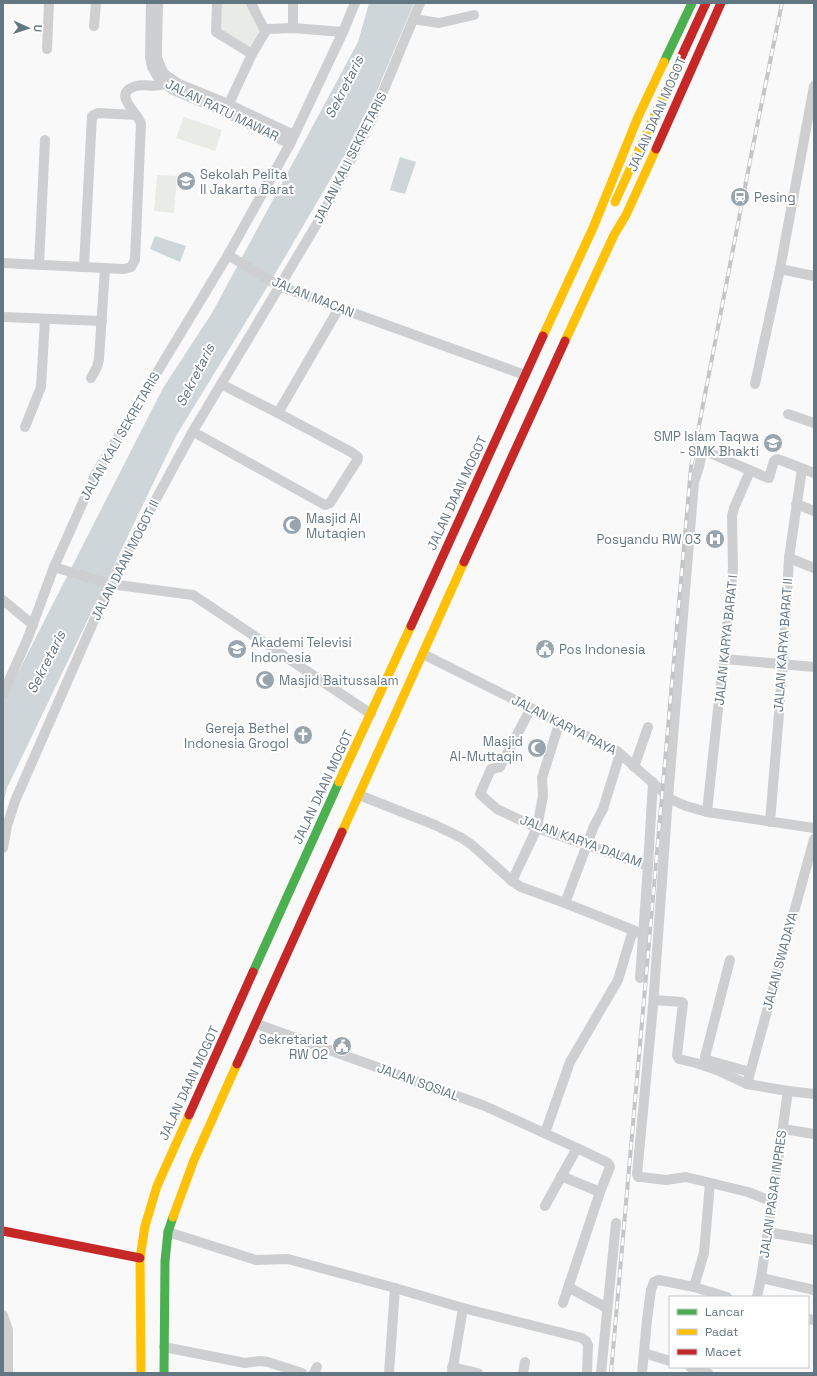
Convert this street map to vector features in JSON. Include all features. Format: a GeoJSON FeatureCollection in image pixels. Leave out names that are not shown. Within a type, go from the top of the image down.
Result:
{"type":"FeatureCollection","features":[{"type":"Feature","properties":{"kind":"main road","name":"JALAN DAAN MOGOT"},"geometry":{"type":"LineString","coordinates":[[141,1373],[140,1258],[145,1226],[157,1186],[281,939],[371,714],[593,228],[638,117],[692,3]]}},
{"type":"Feature","properties":{"kind":"main road","name":"JALAN DAAN MOGOT"},"geometry":{"type":"LineString","coordinates":[[614,235],[616,216],[629,179],[706,3]]}},
{"type":"Feature","properties":{"kind":"main road","name":"JALAN DAAN MOGOT"},"geometry":{"type":"LineString","coordinates":[[593,228],[608,215],[629,179],[712,3]]}},
{"type":"Feature","properties":{"kind":"main road","name":"JALAN DAAN MOGOT"},"geometry":{"type":"LineString","coordinates":[[164,1373],[165,1261],[168,1232],[194,1160],[257,1024],[281,939],[289,921],[359,795],[582,302],[614,235],[626,215],[721,3]]}},
{"type":"Feature","properties":{"kind":"main road"},"geometry":{"type":"LineString","coordinates":[[3,1231],[140,1258]]}},
{"type":"Feature","properties":{"kind":"street"},"geometry":{"type":"LineString","coordinates":[[46,49],[49,3]]}},
{"type":"Feature","properties":{"kind":"street"},"geometry":{"type":"LineString","coordinates":[[94,26],[96,3]]}},
{"type":"Feature","properties":{"kind":"street","name":"JALAN RATU MAWAR"},"geometry":{"type":"LineString","coordinates":[[151,3],[150,57],[152,67],[156,75],[165,80],[173,90],[226,108],[294,135]]}},
{"type":"Feature","properties":{"kind":"street","name":"JALAN RATU MAWAR"},"geometry":{"type":"LineString","coordinates":[[158,3],[157,58],[165,80]]}},
{"type":"Feature","properties":{"kind":"street"},"geometry":{"type":"LineString","coordinates":[[217,3],[216,32],[252,54]]}},
{"type":"Feature","properties":{"kind":"street"},"geometry":{"type":"LineString","coordinates":[[251,3],[265,31]]}},
{"type":"Feature","properties":{"kind":"street"},"geometry":{"type":"LineString","coordinates":[[293,3],[293,28]]}},
{"type":"Feature","properties":{"kind":"street"},"geometry":{"type":"LineString","coordinates":[[230,256],[290,144],[343,32],[355,3]]}},
{"type":"Feature","properties":{"kind":"street","name":"JALAN KALI SEKRETARIS"},"geometry":{"type":"LineString","coordinates":[[276,284],[321,216],[370,123],[420,3]]}},
{"type":"Feature","properties":{"kind":"street"},"geometry":{"type":"LineString","coordinates":[[413,19],[439,22],[474,15]]}},
{"type":"Feature","properties":{"kind":"street"},"geometry":{"type":"LineString","coordinates":[[226,108],[252,54],[268,28],[293,28],[343,32]]}},
{"type":"Feature","properties":{"kind":"street"},"geometry":{"type":"LineString","coordinates":[[3,263],[128,269],[134,264],[141,124],[128,105],[126,94],[129,90],[141,85],[158,85],[165,80]]}},
{"type":"Feature","properties":{"kind":"street"},"geometry":{"type":"LineString","coordinates":[[755,384],[780,269],[814,86]]}},
{"type":"Feature","properties":{"kind":"street","name":"JALAN RATU MAWAR"},"geometry":{"type":"LineString","coordinates":[[226,108],[290,144]]}},
{"type":"Feature","properties":{"kind":"street"},"geometry":{"type":"LineString","coordinates":[[84,266],[92,116],[98,113],[136,115]]}},
{"type":"Feature","properties":{"kind":"street"},"geometry":{"type":"LineString","coordinates":[[39,264],[45,140]]}},
{"type":"Feature","properties":{"kind":"street","name":"JALAN KALI SEKRETARIS"},"geometry":{"type":"LineString","coordinates":[[3,694],[27,640],[95,475],[230,256]]}},
{"type":"Feature","properties":{"kind":"street","name":"JALAN MACAN"},"geometry":{"type":"LineString","coordinates":[[230,256],[276,284],[525,375]]}},
{"type":"Feature","properties":{"kind":"street"},"geometry":{"type":"LineString","coordinates":[[91,378],[98,365],[105,268]]}},
{"type":"Feature","properties":{"kind":"street"},"geometry":{"type":"LineString","coordinates":[[780,269],[814,276]]}},
{"type":"Feature","properties":{"kind":"street","name":"JALAN DAAN MOGOT II"},"geometry":{"type":"LineString","coordinates":[[3,848],[7,826],[15,801],[108,584],[276,284]]}},
{"type":"Feature","properties":{"kind":"street"},"geometry":{"type":"LineString","coordinates":[[278,413],[339,308]]}},
{"type":"Feature","properties":{"kind":"street"},"geometry":{"type":"LineString","coordinates":[[3,317],[102,321]]}},
{"type":"Feature","properties":{"kind":"street"},"geometry":{"type":"LineString","coordinates":[[25,427],[41,387],[45,319]]}},
{"type":"Feature","properties":{"kind":"street"},"geometry":{"type":"LineString","coordinates":[[199,435],[322,504],[329,504],[358,459],[358,457],[278,413],[221,384]]}},
{"type":"Feature","properties":{"kind":"street"},"geometry":{"type":"LineString","coordinates":[[788,414],[814,423]]}},
{"type":"Feature","properties":{"kind":"street"},"geometry":{"type":"LineString","coordinates":[[771,1201],[748,1192],[686,1177],[666,1180],[641,1178],[638,1176],[654,1000],[668,798],[694,482],[700,467],[702,452],[705,451],[769,478],[774,461],[777,460],[814,473]]}},
{"type":"Feature","properties":{"kind":"street","name":"JALAN KARYA BARAT II"},"geometry":{"type":"LineString","coordinates":[[770,822],[789,558],[802,469]]}},
{"type":"Feature","properties":{"kind":"street","name":"JALAN KARYA BARAT I"},"geometry":{"type":"LineString","coordinates":[[707,812],[733,569],[732,516],[750,470]]}},
{"type":"Feature","properties":{"kind":"street"},"geometry":{"type":"LineString","coordinates":[[796,504],[814,511]]}},
{"type":"Feature","properties":{"kind":"street"},"geometry":{"type":"LineString","coordinates":[[789,558],[814,568]]}},
{"type":"Feature","properties":{"kind":"street"},"geometry":{"type":"LineString","coordinates":[[57,568],[108,584],[193,596],[371,714]]}},
{"type":"Feature","properties":{"kind":"street"},"geometry":{"type":"LineString","coordinates":[[3,600],[33,625]]}},
{"type":"Feature","properties":{"kind":"street","name":"JALAN KARYA RAYA"},"geometry":{"type":"LineString","coordinates":[[423,654],[617,751],[653,782],[668,798],[686,806],[707,812],[814,828]]}},
{"type":"Feature","properties":{"kind":"street"},"geometry":{"type":"LineString","coordinates":[[724,659],[814,667]]}},
{"type":"Feature","properties":{"kind":"street","name":"JALAN KARYA DALAM"},"geometry":{"type":"LineString","coordinates":[[531,708],[500,767],[491,769],[480,794],[497,809],[537,828],[648,866]]}},
{"type":"Feature","properties":{"kind":"street"},"geometry":{"type":"LineString","coordinates":[[512,881],[537,828],[543,796],[542,778],[560,722]]}},
{"type":"Feature","properties":{"kind":"street"},"geometry":{"type":"LineString","coordinates":[[634,767],[648,727]]}},
{"type":"Feature","properties":{"kind":"street"},"geometry":{"type":"LineString","coordinates":[[565,903],[594,826],[603,809],[620,754]]}},
{"type":"Feature","properties":{"kind":"street"},"geometry":{"type":"LineString","coordinates":[[640,978],[653,782]]}},
{"type":"Feature","properties":{"kind":"street"},"geometry":{"type":"LineString","coordinates":[[359,795],[435,825],[462,838],[521,887],[565,903],[643,935]]}},
{"type":"Feature","properties":{"kind":"street","name":"JALAN SWADAYA"},"geometry":{"type":"LineString","coordinates":[[747,1084],[814,839]]}},
{"type":"Feature","properties":{"kind":"street"},"geometry":{"type":"LineString","coordinates":[[545,1133],[570,1062],[618,980],[633,930]]}},
{"type":"Feature","properties":{"kind":"street"},"geometry":{"type":"LineString","coordinates":[[730,960],[705,1057],[708,1060],[750,1072]]}},
{"type":"Feature","properties":{"kind":"street"},"geometry":{"type":"LineString","coordinates":[[654,1000],[683,1003],[677,1055],[679,1059],[717,1070],[747,1084],[814,1094]]}},
{"type":"Feature","properties":{"kind":"street","name":"JALAN SOSIAL"},"geometry":{"type":"LineString","coordinates":[[257,1024],[485,1106],[545,1133],[609,1165],[610,1167],[600,1192],[563,1303]]}},
{"type":"Feature","properties":{"kind":"street","name":"JALAN PASAR INPRES"},"geometry":{"type":"LineString","coordinates":[[757,1296],[788,1091]]}},
{"type":"Feature","properties":{"kind":"street"},"geometry":{"type":"LineString","coordinates":[[783,1129],[814,1134]]}},
{"type":"Feature","properties":{"kind":"street"},"geometry":{"type":"LineString","coordinates":[[544,1206],[576,1148]]}},
{"type":"Feature","properties":{"kind":"street"},"geometry":{"type":"LineString","coordinates":[[561,1176],[600,1192]]}},
{"type":"Feature","properties":{"kind":"street"},"geometry":{"type":"LineString","coordinates":[[694,1287],[704,1253],[710,1183]]}},
{"type":"Feature","properties":{"kind":"street"},"geometry":{"type":"LineString","coordinates":[[601,1373],[616,1223]]}},
{"type":"Feature","properties":{"kind":"street"},"geometry":{"type":"LineString","coordinates":[[168,1232],[256,1260],[288,1259],[464,1308],[584,1339],[588,1342],[587,1373]]}},
{"type":"Feature","properties":{"kind":"street"},"geometry":{"type":"LineString","coordinates":[[767,1232],[814,1240]]}},
{"type":"Feature","properties":{"kind":"street"},"geometry":{"type":"LineString","coordinates":[[761,1278],[814,1290]]}},
{"type":"Feature","properties":{"kind":"street"},"geometry":{"type":"LineString","coordinates":[[642,1373],[647,1320],[651,1290],[654,1282],[659,1280],[694,1287],[724,1296]]}},
{"type":"Feature","properties":{"kind":"street"},"geometry":{"type":"LineString","coordinates":[[568,1287],[607,1308]]}},
{"type":"Feature","properties":{"kind":"street"},"geometry":{"type":"LineString","coordinates":[[389,1373],[395,1288]]}},
{"type":"Feature","properties":{"kind":"street"},"geometry":{"type":"LineString","coordinates":[[464,1308],[452,1370],[478,1373]]}},
{"type":"Feature","properties":{"kind":"street"},"geometry":{"type":"LineString","coordinates":[[3,1315],[8,1330],[8,1373]]}},
{"type":"Feature","properties":{"kind":"street"},"geometry":{"type":"LineString","coordinates":[[164,1347],[245,1363],[260,1361],[268,1362],[302,1373]]}},
{"type":"Feature","properties":{"kind":"street"},"geometry":{"type":"LineString","coordinates":[[644,1353],[669,1361]]}},
{"type":"Feature","properties":{"kind":"street"},"geometry":{"type":"LineString","coordinates":[[523,1373],[525,1362]]}},
{"type":"Feature","properties":{"kind":"street"},"geometry":{"type":"LineString","coordinates":[[693,1368],[706,1373]]}},
{"type":"Feature","properties":{"kind":"shaded area"},"geometry":{"type":"Polygon","coordinates":[[[219,3],[247,3],[260,30],[251,48],[218,29],[219,3]]]}},
{"type":"Feature","properties":{"kind":"shaded area"},"geometry":{"type":"Polygon","coordinates":[[[184,117],[222,130],[215,151],[176,138],[184,117]]]}},
{"type":"Feature","properties":{"kind":"shaded area"},"geometry":{"type":"Polygon","coordinates":[[[157,175],[177,176],[174,213],[154,211],[157,175]]]}},
{"type":"Feature","properties":{"kind":"water","name":"Sekretaris"},"geometry":{"type":"Polygon","coordinates":[[[369,3],[414,3],[363,124],[272,279],[176,436],[7,788],[3,804],[3,702],[163,388],[212,313],[358,42],[369,3]]]}},
{"type":"Feature","properties":{"kind":"water"},"geometry":{"type":"Polygon","coordinates":[[[400,157],[416,162],[405,194],[390,190],[400,157]]]}},
{"type":"Feature","properties":{"kind":"water"},"geometry":{"type":"Polygon","coordinates":[[[155,236],[186,246],[180,262],[150,249],[155,236]]]}},
{"type":"Feature","properties":{"kind":"railway"},"geometry":{"type":"LineString","coordinates":[[611,1373],[691,467],[782,3]]}},
{"type":"Feature","properties":{"kind":"traffic: fast"},"geometry":{"type":"LineString","coordinates":[[664,62],[692,3]]}},
{"type":"Feature","properties":{"kind":"traffic: fast"},"geometry":{"type":"LineString","coordinates":[[253,972],[339,782]]}},
{"type":"Feature","properties":{"kind":"traffic: fast"},"geometry":{"type":"LineString","coordinates":[[164,1373],[165,1261],[168,1232],[173,1217]]}},
{"type":"Feature","properties":{"kind":"traffic: slow"},"geometry":{"type":"LineString","coordinates":[[543,336],[593,228],[638,117],[664,62]]}},
{"type":"Feature","properties":{"kind":"traffic: slow"},"geometry":{"type":"LineString","coordinates":[[615,202],[678,64]]}},
{"type":"Feature","properties":{"kind":"traffic: slow"},"geometry":{"type":"LineString","coordinates":[[565,341],[656,149]]}},
{"type":"Feature","properties":{"kind":"traffic: slow"},"geometry":{"type":"LineString","coordinates":[[342,832],[464,562]]}},
{"type":"Feature","properties":{"kind":"traffic: slow"},"geometry":{"type":"LineString","coordinates":[[339,782],[411,626]]}},
{"type":"Feature","properties":{"kind":"traffic: slow"},"geometry":{"type":"LineString","coordinates":[[173,1217],[194,1160],[237,1064]]}},
{"type":"Feature","properties":{"kind":"traffic: slow"},"geometry":{"type":"LineString","coordinates":[[141,1373],[140,1258],[145,1226],[157,1186],[189,1115]]}},
{"type":"Feature","properties":{"kind":"traffic: jam"},"geometry":{"type":"LineString","coordinates":[[678,64],[706,3]]}},
{"type":"Feature","properties":{"kind":"traffic: jam"},"geometry":{"type":"LineString","coordinates":[[656,149],[721,3]]}},
{"type":"Feature","properties":{"kind":"traffic: jam"},"geometry":{"type":"LineString","coordinates":[[411,626],[543,336]]}},
{"type":"Feature","properties":{"kind":"traffic: jam"},"geometry":{"type":"LineString","coordinates":[[464,562],[565,341]]}},
{"type":"Feature","properties":{"kind":"traffic: jam"},"geometry":{"type":"LineString","coordinates":[[237,1064],[342,832]]}},
{"type":"Feature","properties":{"kind":"traffic: jam"},"geometry":{"type":"LineString","coordinates":[[189,1115],[253,972]]}},
{"type":"Feature","properties":{"kind":"traffic: jam"},"geometry":{"type":"LineString","coordinates":[[3,1231],[140,1258]]}},
{"type":"Feature","properties":{"kind":"place","name":"Sekolah Pelita II Jakarta Barat"},"geometry":{"type":"Point","coordinates":[186,181]}},
{"type":"Feature","properties":{"kind":"place","name":"Pesing"},"geometry":{"type":"Point","coordinates":[740,197]}},
{"type":"Feature","properties":{"kind":"place","name":"SMP Islam Taqwa - SMK Bhakti"},"geometry":{"type":"Point","coordinates":[773,443]}},
{"type":"Feature","properties":{"kind":"place","name":"Masjid Al Mutaqien"},"geometry":{"type":"Point","coordinates":[292,525]}},
{"type":"Feature","properties":{"kind":"place","name":"Posyandu RW 03"},"geometry":{"type":"Point","coordinates":[715,539]}},
{"type":"Feature","properties":{"kind":"place","name":"Akademi Televisi Indonesia"},"geometry":{"type":"Point","coordinates":[237,649]}},
{"type":"Feature","properties":{"kind":"place","name":"Pos Indonesia"},"geometry":{"type":"Point","coordinates":[545,649]}},
{"type":"Feature","properties":{"kind":"place","name":"Masjid Baitussalam"},"geometry":{"type":"Point","coordinates":[265,680]}},
{"type":"Feature","properties":{"kind":"place","name":"Gereja Bethel Indonesia Grogol"},"geometry":{"type":"Point","coordinates":[303,735]}},
{"type":"Feature","properties":{"kind":"place","name":"Masjid Al-Muttaqin"},"geometry":{"type":"Point","coordinates":[537,748]}},
{"type":"Feature","properties":{"kind":"place","name":"Sekretariat RW 02"},"geometry":{"type":"Point","coordinates":[342,1046]}}]}
